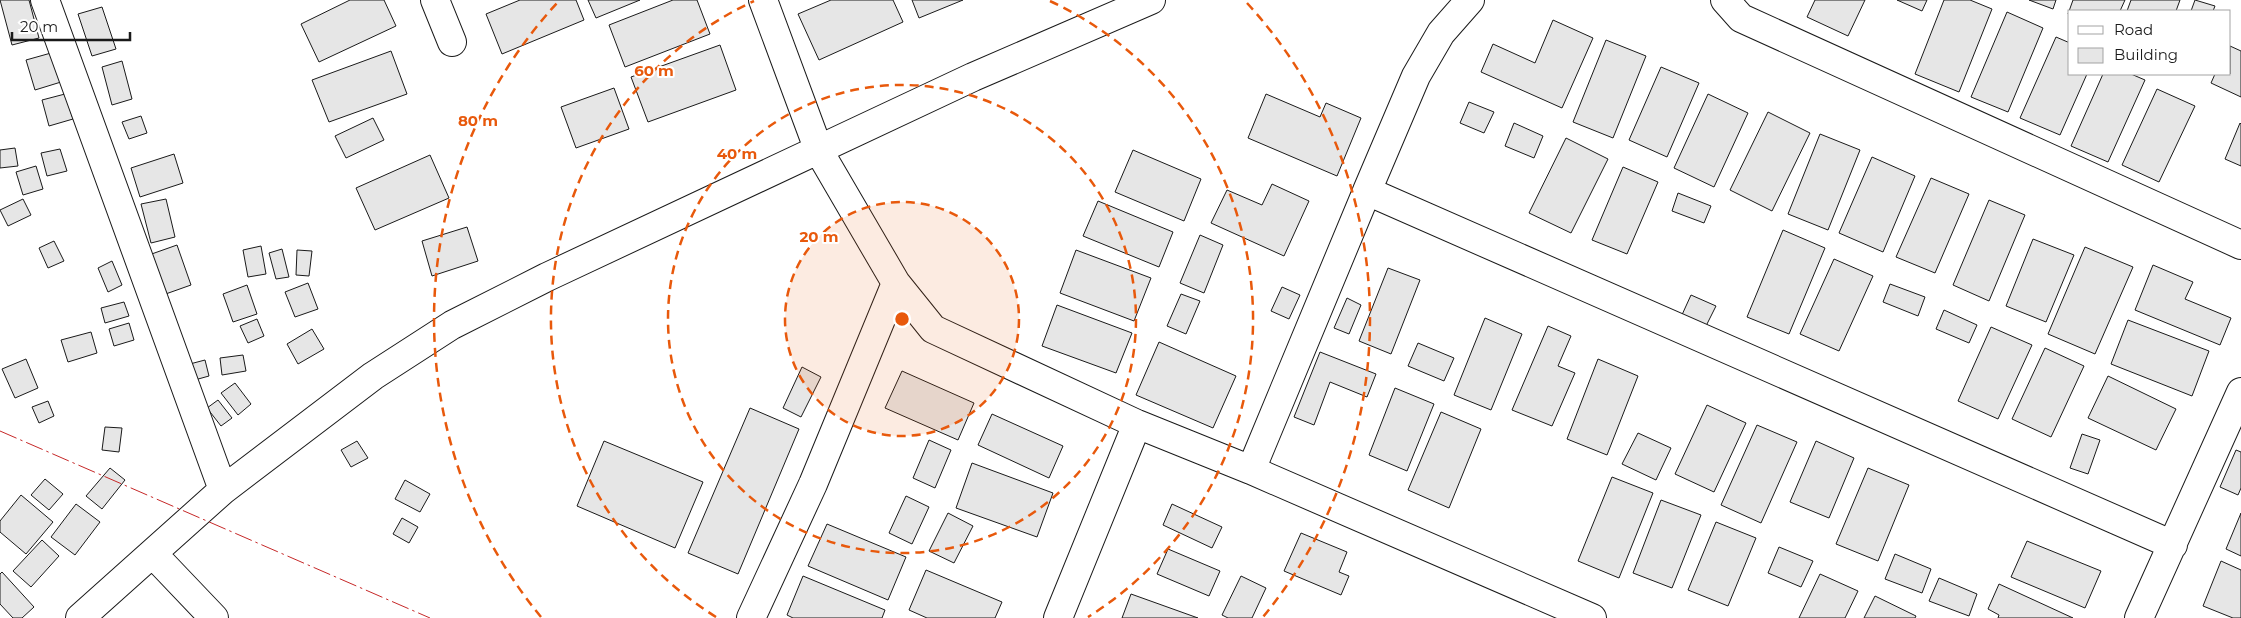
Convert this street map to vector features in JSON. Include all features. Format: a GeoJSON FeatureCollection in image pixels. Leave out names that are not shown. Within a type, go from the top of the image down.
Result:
{"type":"FeatureCollection","features":[{"type":"Feature","properties":{"kind":"street"},"geometry":{"type":"LineString","coordinates":[[45,0],[223,490]]}},
{"type":"Feature","properties":{"kind":"street"},"geometry":{"type":"LineString","coordinates":[[436,0],[452,42]]}},
{"type":"Feature","properties":{"kind":"street"},"geometry":{"type":"LineString","coordinates":[[763,0],[819,151],[896,283],[933,329],[1137,424],[1251,470],[1592,618]]}},
{"type":"Feature","properties":{"kind":"street"},"geometry":{"type":"LineString","coordinates":[[80,618],[223,490],[373,376],[452,325],[547,277],[819,151],[972,77],[1100,10],[1152,0]]}},
{"type":"Feature","properties":{"kind":"street"},"geometry":{"type":"LineString","coordinates":[[1251,470],[1416,76],[1441,33],[1470,0]]}},
{"type":"Feature","properties":{"kind":"street"},"geometry":{"type":"LineString","coordinates":[[1725,0],[1741,18],[2241,245]]}},
{"type":"Feature","properties":{"kind":"street"},"geometry":{"type":"LineString","coordinates":[[1367,191],[2173,544]]}},
{"type":"Feature","properties":{"kind":"street"},"geometry":{"type":"LineString","coordinates":[[751,618],[813,484],[896,283]]}},
{"type":"Feature","properties":{"kind":"street"},"geometry":{"type":"LineString","coordinates":[[2139,618],[2241,392]]}},
{"type":"Feature","properties":{"kind":"street"},"geometry":{"type":"LineString","coordinates":[[1058,618],[1137,424]]}},
{"type":"Feature","properties":{"kind":"street"},"geometry":{"type":"LineString","coordinates":[[153,554],[214,618]]}},
{"type":"Feature","properties":{"kind":"building"},"geometry":{"type":"Polygon","coordinates":[[[0,0],[29,0],[39,38],[12,45],[0,0]]]}},
{"type":"Feature","properties":{"kind":"building"},"geometry":{"type":"Polygon","coordinates":[[[350,0],[384,0],[396,26],[319,62],[301,24],[350,0]]]}},
{"type":"Feature","properties":{"kind":"building"},"geometry":{"type":"Polygon","coordinates":[[[520,0],[576,0],[584,20],[502,54],[486,14],[520,0]]]}},
{"type":"Feature","properties":{"kind":"building"},"geometry":{"type":"Polygon","coordinates":[[[588,0],[640,0],[596,18],[588,0]]]}},
{"type":"Feature","properties":{"kind":"building"},"geometry":{"type":"Polygon","coordinates":[[[673,0],[697,0],[710,34],[625,67],[609,25],[673,0]]]}},
{"type":"Feature","properties":{"kind":"building"},"geometry":{"type":"Polygon","coordinates":[[[831,0],[893,0],[903,22],[819,60],[798,14],[831,0]]]}},
{"type":"Feature","properties":{"kind":"building"},"geometry":{"type":"Polygon","coordinates":[[[912,0],[963,0],[919,18],[912,0]]]}},
{"type":"Feature","properties":{"kind":"building"},"geometry":{"type":"Polygon","coordinates":[[[1815,0],[1865,0],[1848,36],[1807,17],[1815,0]]]}},
{"type":"Feature","properties":{"kind":"building"},"geometry":{"type":"Polygon","coordinates":[[[1897,0],[1927,0],[1922,11],[1897,0]]]}},
{"type":"Feature","properties":{"kind":"building"},"geometry":{"type":"Polygon","coordinates":[[[1944,0],[1970,0],[1992,9],[1959,92],[1915,74],[1944,0]]]}},
{"type":"Feature","properties":{"kind":"building"},"geometry":{"type":"Polygon","coordinates":[[[2029,0],[2056,0],[2053,9],[2029,0]]]}},
{"type":"Feature","properties":{"kind":"building"},"geometry":{"type":"Polygon","coordinates":[[[2073,0],[2125,0],[2120,10],[2069,10],[2073,0]]]}},
{"type":"Feature","properties":{"kind":"building"},"geometry":{"type":"Polygon","coordinates":[[[2131,0],[2180,0],[2176,10],[2127,10],[2131,0]]]}},
{"type":"Feature","properties":{"kind":"building"},"geometry":{"type":"Polygon","coordinates":[[[2195,0],[2215,6],[2213,10],[2191,10],[2195,0]]]}},
{"type":"Feature","properties":{"kind":"building"},"geometry":{"type":"Polygon","coordinates":[[[102,7],[116,49],[92,56],[78,14],[102,7]]]}},
{"type":"Feature","properties":{"kind":"building"},"geometry":{"type":"Polygon","coordinates":[[[2007,12],[2043,28],[2008,112],[1971,97],[2007,12]]]}},
{"type":"Feature","properties":{"kind":"building"},"geometry":{"type":"Polygon","coordinates":[[[1553,20],[1593,38],[1562,108],[1481,72],[1493,44],[1535,63],[1553,20]]]}},
{"type":"Feature","properties":{"kind":"building"},"geometry":{"type":"Polygon","coordinates":[[[2056,37],[2068,42],[2068,75],[2087,75],[2060,135],[2020,118],[2056,37]]]}},
{"type":"Feature","properties":{"kind":"building"},"geometry":{"type":"Polygon","coordinates":[[[1606,40],[1646,56],[1613,138],[1573,122],[1606,40]]]}},
{"type":"Feature","properties":{"kind":"building"},"geometry":{"type":"Polygon","coordinates":[[[720,45],[736,90],[648,122],[631,77],[720,45]]]}},
{"type":"Feature","properties":{"kind":"building"},"geometry":{"type":"Polygon","coordinates":[[[2231,46],[2241,51],[2241,97],[2211,83],[2215,75],[2231,75],[2231,46]]]}},
{"type":"Feature","properties":{"kind":"building"},"geometry":{"type":"Polygon","coordinates":[[[391,51],[407,94],[329,122],[312,80],[391,51]]]}},
{"type":"Feature","properties":{"kind":"building"},"geometry":{"type":"Polygon","coordinates":[[[51,53],[61,82],[35,90],[26,60],[51,53]]]}},
{"type":"Feature","properties":{"kind":"building"},"geometry":{"type":"Polygon","coordinates":[[[122,61],[132,99],[112,105],[102,67],[122,61]]]}},
{"type":"Feature","properties":{"kind":"building"},"geometry":{"type":"Polygon","coordinates":[[[1661,67],[1699,83],[1667,157],[1629,140],[1661,67]]]}},
{"type":"Feature","properties":{"kind":"building"},"geometry":{"type":"Polygon","coordinates":[[[2103,75],[2133,75],[2145,80],[2108,162],[2071,146],[2103,75]]]}},
{"type":"Feature","properties":{"kind":"building"},"geometry":{"type":"Polygon","coordinates":[[[614,88],[629,129],[576,148],[561,107],[614,88]]]}},
{"type":"Feature","properties":{"kind":"building"},"geometry":{"type":"Polygon","coordinates":[[[2157,89],[2195,106],[2159,182],[2122,165],[2157,89]]]}},
{"type":"Feature","properties":{"kind":"building"},"geometry":{"type":"Polygon","coordinates":[[[65,94],[73,119],[49,126],[42,100],[65,94]]]}},
{"type":"Feature","properties":{"kind":"building"},"geometry":{"type":"Polygon","coordinates":[[[1266,94],[1320,117],[1326,103],[1361,118],[1337,176],[1248,138],[1266,94]]]}},
{"type":"Feature","properties":{"kind":"building"},"geometry":{"type":"Polygon","coordinates":[[[1708,94],[1748,113],[1714,187],[1674,168],[1708,94]]]}},
{"type":"Feature","properties":{"kind":"building"},"geometry":{"type":"Polygon","coordinates":[[[1469,102],[1494,112],[1484,133],[1460,123],[1469,102]]]}},
{"type":"Feature","properties":{"kind":"building"},"geometry":{"type":"Polygon","coordinates":[[[1768,112],[1810,133],[1772,211],[1730,190],[1768,112]]]}},
{"type":"Feature","properties":{"kind":"building"},"geometry":{"type":"Polygon","coordinates":[[[141,116],[147,133],[129,139],[122,122],[141,116]]]}},
{"type":"Feature","properties":{"kind":"building"},"geometry":{"type":"Polygon","coordinates":[[[373,118],[384,140],[346,158],[335,136],[373,118]]]}},
{"type":"Feature","properties":{"kind":"building"},"geometry":{"type":"Polygon","coordinates":[[[1514,123],[1543,136],[1534,158],[1505,146],[1514,123]]]}},
{"type":"Feature","properties":{"kind":"building"},"geometry":{"type":"Polygon","coordinates":[[[2241,124],[2241,166],[2225,159],[2241,124]]]}},
{"type":"Feature","properties":{"kind":"building"},"geometry":{"type":"Polygon","coordinates":[[[1820,134],[1860,150],[1828,230],[1788,214],[1820,134]]]}},
{"type":"Feature","properties":{"kind":"building"},"geometry":{"type":"Polygon","coordinates":[[[1566,138],[1608,159],[1571,233],[1529,213],[1566,138]]]}},
{"type":"Feature","properties":{"kind":"building"},"geometry":{"type":"Polygon","coordinates":[[[15,148],[18,166],[0,168],[0,150],[15,148]]]}},
{"type":"Feature","properties":{"kind":"building"},"geometry":{"type":"Polygon","coordinates":[[[60,149],[67,171],[47,176],[41,153],[60,149]]]}},
{"type":"Feature","properties":{"kind":"building"},"geometry":{"type":"Polygon","coordinates":[[[1133,150],[1201,179],[1184,221],[1115,192],[1133,150]]]}},
{"type":"Feature","properties":{"kind":"building"},"geometry":{"type":"Polygon","coordinates":[[[174,154],[183,183],[140,197],[131,168],[174,154]]]}},
{"type":"Feature","properties":{"kind":"building"},"geometry":{"type":"Polygon","coordinates":[[[430,155],[449,198],[375,230],[356,188],[430,155]]]}},
{"type":"Feature","properties":{"kind":"building"},"geometry":{"type":"Polygon","coordinates":[[[1872,157],[1915,176],[1883,252],[1839,233],[1872,157]]]}},
{"type":"Feature","properties":{"kind":"building"},"geometry":{"type":"Polygon","coordinates":[[[36,166],[43,189],[23,195],[16,172],[36,166]]]}},
{"type":"Feature","properties":{"kind":"building"},"geometry":{"type":"Polygon","coordinates":[[[1623,167],[1658,182],[1627,254],[1592,240],[1623,167]]]}},
{"type":"Feature","properties":{"kind":"building"},"geometry":{"type":"Polygon","coordinates":[[[1931,178],[1969,194],[1935,273],[1896,257],[1931,178]]]}},
{"type":"Feature","properties":{"kind":"building"},"geometry":{"type":"Polygon","coordinates":[[[1272,184],[1309,201],[1284,256],[1211,223],[1227,190],[1262,205],[1272,184]]]}},
{"type":"Feature","properties":{"kind":"building"},"geometry":{"type":"Polygon","coordinates":[[[1678,193],[1711,206],[1704,223],[1672,211],[1678,193]]]}},
{"type":"Feature","properties":{"kind":"building"},"geometry":{"type":"Polygon","coordinates":[[[23,199],[31,215],[8,226],[0,210],[23,199]]]}},
{"type":"Feature","properties":{"kind":"building"},"geometry":{"type":"Polygon","coordinates":[[[166,199],[175,237],[151,243],[141,204],[166,199]]]}},
{"type":"Feature","properties":{"kind":"building"},"geometry":{"type":"Polygon","coordinates":[[[1989,200],[2025,215],[1989,301],[1953,285],[1989,200]]]}},
{"type":"Feature","properties":{"kind":"building"},"geometry":{"type":"Polygon","coordinates":[[[1098,201],[1173,232],[1159,267],[1083,236],[1098,201]]]}},
{"type":"Feature","properties":{"kind":"building"},"geometry":{"type":"Polygon","coordinates":[[[467,227],[478,261],[432,276],[422,241],[467,227]]]}},
{"type":"Feature","properties":{"kind":"building"},"geometry":{"type":"Polygon","coordinates":[[[1783,230],[1825,248],[1789,334],[1747,317],[1783,230]]]}},
{"type":"Feature","properties":{"kind":"building"},"geometry":{"type":"Polygon","coordinates":[[[1200,235],[1223,245],[1204,293],[1180,283],[1200,235]]]}},
{"type":"Feature","properties":{"kind":"building"},"geometry":{"type":"Polygon","coordinates":[[[2033,239],[2074,255],[2046,322],[2006,306],[2033,239]]]}},
{"type":"Feature","properties":{"kind":"building"},"geometry":{"type":"Polygon","coordinates":[[[54,241],[64,261],[48,268],[39,248],[54,241]]]}},
{"type":"Feature","properties":{"kind":"building"},"geometry":{"type":"Polygon","coordinates":[[[177,245],[191,285],[160,296],[146,256],[177,245]]]}},
{"type":"Feature","properties":{"kind":"building"},"geometry":{"type":"Polygon","coordinates":[[[261,246],[266,274],[248,277],[243,250],[261,246]]]}},
{"type":"Feature","properties":{"kind":"building"},"geometry":{"type":"Polygon","coordinates":[[[2085,247],[2133,267],[2095,354],[2048,334],[2085,247]]]}},
{"type":"Feature","properties":{"kind":"building"},"geometry":{"type":"Polygon","coordinates":[[[282,249],[289,277],[276,279],[269,253],[282,249]]]}},
{"type":"Feature","properties":{"kind":"building"},"geometry":{"type":"Polygon","coordinates":[[[297,250],[312,251],[309,276],[296,275],[297,250]]]}},
{"type":"Feature","properties":{"kind":"building"},"geometry":{"type":"Polygon","coordinates":[[[1076,250],[1151,278],[1134,321],[1060,293],[1076,250]]]}},
{"type":"Feature","properties":{"kind":"building"},"geometry":{"type":"Polygon","coordinates":[[[1834,259],[1873,276],[1839,351],[1800,334],[1834,259]]]}},
{"type":"Feature","properties":{"kind":"building"},"geometry":{"type":"Polygon","coordinates":[[[112,261],[122,285],[108,292],[98,268],[112,261]]]}},
{"type":"Feature","properties":{"kind":"building"},"geometry":{"type":"Polygon","coordinates":[[[2153,265],[2193,282],[2185,299],[2231,318],[2220,345],[2135,310],[2153,265]]]}},
{"type":"Feature","properties":{"kind":"building"},"geometry":{"type":"Polygon","coordinates":[[[1388,268],[1420,280],[1391,354],[1359,341],[1388,268]]]}},
{"type":"Feature","properties":{"kind":"building"},"geometry":{"type":"Polygon","coordinates":[[[308,283],[318,309],[295,317],[285,292],[308,283]]]}},
{"type":"Feature","properties":{"kind":"building"},"geometry":{"type":"Polygon","coordinates":[[[1890,284],[1925,297],[1918,316],[1883,302],[1890,284]]]}},
{"type":"Feature","properties":{"kind":"building"},"geometry":{"type":"Polygon","coordinates":[[[247,285],[257,314],[233,322],[223,294],[247,285]]]}},
{"type":"Feature","properties":{"kind":"building"},"geometry":{"type":"Polygon","coordinates":[[[1282,287],[1300,295],[1289,319],[1271,311],[1282,287]]]}},
{"type":"Feature","properties":{"kind":"building"},"geometry":{"type":"Polygon","coordinates":[[[1181,294],[1200,301],[1186,334],[1167,326],[1181,294]]]}},
{"type":"Feature","properties":{"kind":"building"},"geometry":{"type":"Polygon","coordinates":[[[1691,295],[1716,306],[1705,328],[1681,317],[1691,295]]]}},
{"type":"Feature","properties":{"kind":"building"},"geometry":{"type":"Polygon","coordinates":[[[1347,298],[1361,305],[1349,334],[1334,328],[1347,298]]]}},
{"type":"Feature","properties":{"kind":"building"},"geometry":{"type":"Polygon","coordinates":[[[124,302],[129,316],[105,323],[101,308],[124,302]]]}},
{"type":"Feature","properties":{"kind":"building"},"geometry":{"type":"Polygon","coordinates":[[[1057,305],[1132,333],[1116,373],[1042,346],[1057,305]]]}},
{"type":"Feature","properties":{"kind":"building"},"geometry":{"type":"Polygon","coordinates":[[[1944,310],[1977,325],[1969,343],[1936,329],[1944,310]]]}},
{"type":"Feature","properties":{"kind":"building"},"geometry":{"type":"Polygon","coordinates":[[[1485,318],[1522,334],[1491,410],[1454,395],[1485,318]]]}},
{"type":"Feature","properties":{"kind":"building"},"geometry":{"type":"Polygon","coordinates":[[[257,319],[264,336],[248,343],[240,326],[257,319]]]}},
{"type":"Feature","properties":{"kind":"building"},"geometry":{"type":"Polygon","coordinates":[[[2128,320],[2209,351],[2192,396],[2111,364],[2128,320]]]}},
{"type":"Feature","properties":{"kind":"building"},"geometry":{"type":"Polygon","coordinates":[[[129,323],[134,340],[114,346],[109,329],[129,323]]]}},
{"type":"Feature","properties":{"kind":"building"},"geometry":{"type":"Polygon","coordinates":[[[1548,326],[1571,336],[1558,366],[1575,373],[1552,426],[1512,410],[1548,326]]]}},
{"type":"Feature","properties":{"kind":"building"},"geometry":{"type":"Polygon","coordinates":[[[1991,327],[2032,345],[1998,419],[1958,401],[1991,327]]]}},
{"type":"Feature","properties":{"kind":"building"},"geometry":{"type":"Polygon","coordinates":[[[312,329],[324,349],[298,364],[287,344],[312,329]]]}},
{"type":"Feature","properties":{"kind":"building"},"geometry":{"type":"Polygon","coordinates":[[[91,332],[97,353],[68,362],[61,340],[91,332]]]}},
{"type":"Feature","properties":{"kind":"building"},"geometry":{"type":"Polygon","coordinates":[[[1159,342],[1236,376],[1213,428],[1136,395],[1159,342]]]}},
{"type":"Feature","properties":{"kind":"building"},"geometry":{"type":"Polygon","coordinates":[[[1418,343],[1454,358],[1444,381],[1408,366],[1418,343]]]}},
{"type":"Feature","properties":{"kind":"building"},"geometry":{"type":"Polygon","coordinates":[[[2045,348],[2084,366],[2051,437],[2012,419],[2045,348]]]}},
{"type":"Feature","properties":{"kind":"building"},"geometry":{"type":"Polygon","coordinates":[[[1320,352],[1376,374],[1367,397],[1330,382],[1314,425],[1294,417],[1320,352]]]}},
{"type":"Feature","properties":{"kind":"building"},"geometry":{"type":"Polygon","coordinates":[[[243,355],[246,371],[222,375],[220,358],[243,355]]]}},
{"type":"Feature","properties":{"kind":"building"},"geometry":{"type":"Polygon","coordinates":[[[26,359],[38,388],[15,398],[2,369],[26,359]]]}},
{"type":"Feature","properties":{"kind":"building"},"geometry":{"type":"Polygon","coordinates":[[[1598,359],[1638,376],[1607,455],[1567,439],[1598,359]]]}},
{"type":"Feature","properties":{"kind":"building"},"geometry":{"type":"Polygon","coordinates":[[[205,360],[209,376],[191,381],[186,365],[205,360]]]}},
{"type":"Feature","properties":{"kind":"building"},"geometry":{"type":"Polygon","coordinates":[[[802,367],[821,377],[801,417],[783,408],[802,367]]]}},
{"type":"Feature","properties":{"kind":"building"},"geometry":{"type":"Polygon","coordinates":[[[902,371],[974,403],[958,440],[885,408],[902,371]]]}},
{"type":"Feature","properties":{"kind":"building"},"geometry":{"type":"Polygon","coordinates":[[[2108,376],[2176,409],[2156,450],[2088,418],[2108,376]]]}},
{"type":"Feature","properties":{"kind":"building"},"geometry":{"type":"Polygon","coordinates":[[[235,383],[251,404],[238,415],[221,393],[235,383]]]}},
{"type":"Feature","properties":{"kind":"building"},"geometry":{"type":"Polygon","coordinates":[[[1395,388],[1434,404],[1407,471],[1369,455],[1395,388]]]}},
{"type":"Feature","properties":{"kind":"building"},"geometry":{"type":"Polygon","coordinates":[[[218,400],[232,418],[221,426],[207,408],[218,400]]]}},
{"type":"Feature","properties":{"kind":"building"},"geometry":{"type":"Polygon","coordinates":[[[48,401],[54,416],[39,423],[32,407],[48,401]]]}},
{"type":"Feature","properties":{"kind":"building"},"geometry":{"type":"Polygon","coordinates":[[[1707,405],[1746,423],[1714,492],[1675,474],[1707,405]]]}},
{"type":"Feature","properties":{"kind":"building"},"geometry":{"type":"Polygon","coordinates":[[[750,408],[799,429],[738,574],[688,553],[750,408]]]}},
{"type":"Feature","properties":{"kind":"building"},"geometry":{"type":"Polygon","coordinates":[[[1441,412],[1481,429],[1449,508],[1408,490],[1441,412]]]}},
{"type":"Feature","properties":{"kind":"building"},"geometry":{"type":"Polygon","coordinates":[[[992,414],[1063,446],[1049,478],[978,445],[992,414]]]}},
{"type":"Feature","properties":{"kind":"building"},"geometry":{"type":"Polygon","coordinates":[[[1757,425],[1797,442],[1761,523],[1721,505],[1757,425]]]}},
{"type":"Feature","properties":{"kind":"building"},"geometry":{"type":"Polygon","coordinates":[[[105,427],[122,428],[119,452],[102,450],[105,427]]]}},
{"type":"Feature","properties":{"kind":"building"},"geometry":{"type":"Polygon","coordinates":[[[1638,433],[1671,448],[1656,480],[1622,464],[1638,433]]]}},
{"type":"Feature","properties":{"kind":"building"},"geometry":{"type":"Polygon","coordinates":[[[2082,434],[2100,440],[2088,474],[2070,468],[2082,434]]]}},
{"type":"Feature","properties":{"kind":"building"},"geometry":{"type":"Polygon","coordinates":[[[929,440],[951,450],[935,488],[913,478],[929,440]]]}},
{"type":"Feature","properties":{"kind":"building"},"geometry":{"type":"Polygon","coordinates":[[[357,441],[368,458],[351,467],[341,450],[357,441]]]}},
{"type":"Feature","properties":{"kind":"building"},"geometry":{"type":"Polygon","coordinates":[[[604,441],[703,482],[675,548],[577,506],[604,441]]]}},
{"type":"Feature","properties":{"kind":"building"},"geometry":{"type":"Polygon","coordinates":[[[1816,441],[1854,458],[1829,518],[1790,502],[1816,441]]]}},
{"type":"Feature","properties":{"kind":"building"},"geometry":{"type":"Polygon","coordinates":[[[2236,450],[2241,452],[2241,488],[2238,495],[2220,487],[2236,450]]]}},
{"type":"Feature","properties":{"kind":"building"},"geometry":{"type":"Polygon","coordinates":[[[972,463],[1053,493],[1037,537],[956,508],[972,463]]]}},
{"type":"Feature","properties":{"kind":"building"},"geometry":{"type":"Polygon","coordinates":[[[110,468],[125,480],[102,509],[86,496],[110,468]]]}},
{"type":"Feature","properties":{"kind":"building"},"geometry":{"type":"Polygon","coordinates":[[[1868,468],[1909,485],[1878,561],[1836,544],[1868,468]]]}},
{"type":"Feature","properties":{"kind":"building"},"geometry":{"type":"Polygon","coordinates":[[[1612,477],[1653,493],[1619,578],[1578,561],[1612,477]]]}},
{"type":"Feature","properties":{"kind":"building"},"geometry":{"type":"Polygon","coordinates":[[[45,479],[63,494],[49,510],[31,495],[45,479]]]}},
{"type":"Feature","properties":{"kind":"building"},"geometry":{"type":"Polygon","coordinates":[[[405,480],[430,494],[420,512],[395,499],[405,480]]]}},
{"type":"Feature","properties":{"kind":"building"},"geometry":{"type":"Polygon","coordinates":[[[21,495],[53,522],[26,554],[0,532],[0,521],[21,495]]]}},
{"type":"Feature","properties":{"kind":"building"},"geometry":{"type":"Polygon","coordinates":[[[906,496],[929,507],[912,544],[889,533],[906,496]]]}},
{"type":"Feature","properties":{"kind":"building"},"geometry":{"type":"Polygon","coordinates":[[[1661,500],[1701,515],[1672,588],[1633,573],[1661,500]]]}},
{"type":"Feature","properties":{"kind":"building"},"geometry":{"type":"Polygon","coordinates":[[[76,504],[100,522],[75,555],[51,537],[76,504]]]}},
{"type":"Feature","properties":{"kind":"building"},"geometry":{"type":"Polygon","coordinates":[[[1172,504],[1222,527],[1212,548],[1163,525],[1172,504]]]}},
{"type":"Feature","properties":{"kind":"building"},"geometry":{"type":"Polygon","coordinates":[[[948,513],[973,526],[954,563],[929,551],[948,513]]]}},
{"type":"Feature","properties":{"kind":"building"},"geometry":{"type":"Polygon","coordinates":[[[2241,513],[2241,556],[2226,549],[2241,513]]]}},
{"type":"Feature","properties":{"kind":"building"},"geometry":{"type":"Polygon","coordinates":[[[402,518],[418,527],[409,543],[393,534],[402,518]]]}},
{"type":"Feature","properties":{"kind":"building"},"geometry":{"type":"Polygon","coordinates":[[[1716,522],[1756,538],[1728,606],[1688,590],[1716,522]]]}},
{"type":"Feature","properties":{"kind":"building"},"geometry":{"type":"Polygon","coordinates":[[[827,524],[906,557],[888,600],[808,566],[827,524]]]}},
{"type":"Feature","properties":{"kind":"building"},"geometry":{"type":"Polygon","coordinates":[[[1301,533],[1347,552],[1339,572],[1349,576],[1341,595],[1284,571],[1301,533]]]}},
{"type":"Feature","properties":{"kind":"building"},"geometry":{"type":"Polygon","coordinates":[[[42,540],[59,556],[31,587],[13,571],[42,540]]]}},
{"type":"Feature","properties":{"kind":"building"},"geometry":{"type":"Polygon","coordinates":[[[2027,541],[2101,571],[2085,608],[2011,577],[2027,541]]]}},
{"type":"Feature","properties":{"kind":"building"},"geometry":{"type":"Polygon","coordinates":[[[1779,547],[1813,561],[1801,587],[1768,573],[1779,547]]]}},
{"type":"Feature","properties":{"kind":"building"},"geometry":{"type":"Polygon","coordinates":[[[1168,549],[1220,571],[1209,596],[1157,574],[1168,549]]]}},
{"type":"Feature","properties":{"kind":"building"},"geometry":{"type":"Polygon","coordinates":[[[1895,554],[1931,569],[1922,593],[1885,579],[1895,554]]]}},
{"type":"Feature","properties":{"kind":"building"},"geometry":{"type":"Polygon","coordinates":[[[2221,561],[2241,570],[2241,618],[2233,618],[2203,606],[2221,561]]]}},
{"type":"Feature","properties":{"kind":"building"},"geometry":{"type":"Polygon","coordinates":[[[926,570],[1002,602],[995,618],[927,618],[909,610],[926,570]]]}},
{"type":"Feature","properties":{"kind":"building"},"geometry":{"type":"Polygon","coordinates":[[[2,572],[34,607],[22,618],[13,618],[0,604],[0,574],[2,572]]]}},
{"type":"Feature","properties":{"kind":"building"},"geometry":{"type":"Polygon","coordinates":[[[1820,574],[1858,591],[1845,618],[1799,618],[1820,574]]]}},
{"type":"Feature","properties":{"kind":"building"},"geometry":{"type":"Polygon","coordinates":[[[803,576],[885,610],[882,618],[793,618],[787,615],[803,576]]]}},
{"type":"Feature","properties":{"kind":"building"},"geometry":{"type":"Polygon","coordinates":[[[1241,576],[1266,588],[1252,618],[1228,618],[1222,615],[1241,576]]]}},
{"type":"Feature","properties":{"kind":"building"},"geometry":{"type":"Polygon","coordinates":[[[1939,578],[1977,594],[1969,616],[1929,601],[1939,578]]]}},
{"type":"Feature","properties":{"kind":"building"},"geometry":{"type":"Polygon","coordinates":[[[1999,584],[2073,618],[1998,618],[1999,615],[1988,609],[1999,584]]]}},
{"type":"Feature","properties":{"kind":"building"},"geometry":{"type":"Polygon","coordinates":[[[1131,594],[1198,618],[1122,618],[1131,594]]]}},
{"type":"Feature","properties":{"kind":"building"},"geometry":{"type":"Polygon","coordinates":[[[1875,596],[1916,616],[1915,618],[1864,618],[1875,596]]]}},
{"type":"Feature","properties":{"kind":"power"},"geometry":{"type":"LineString","coordinates":[[0,431],[430,618]]}}]}
